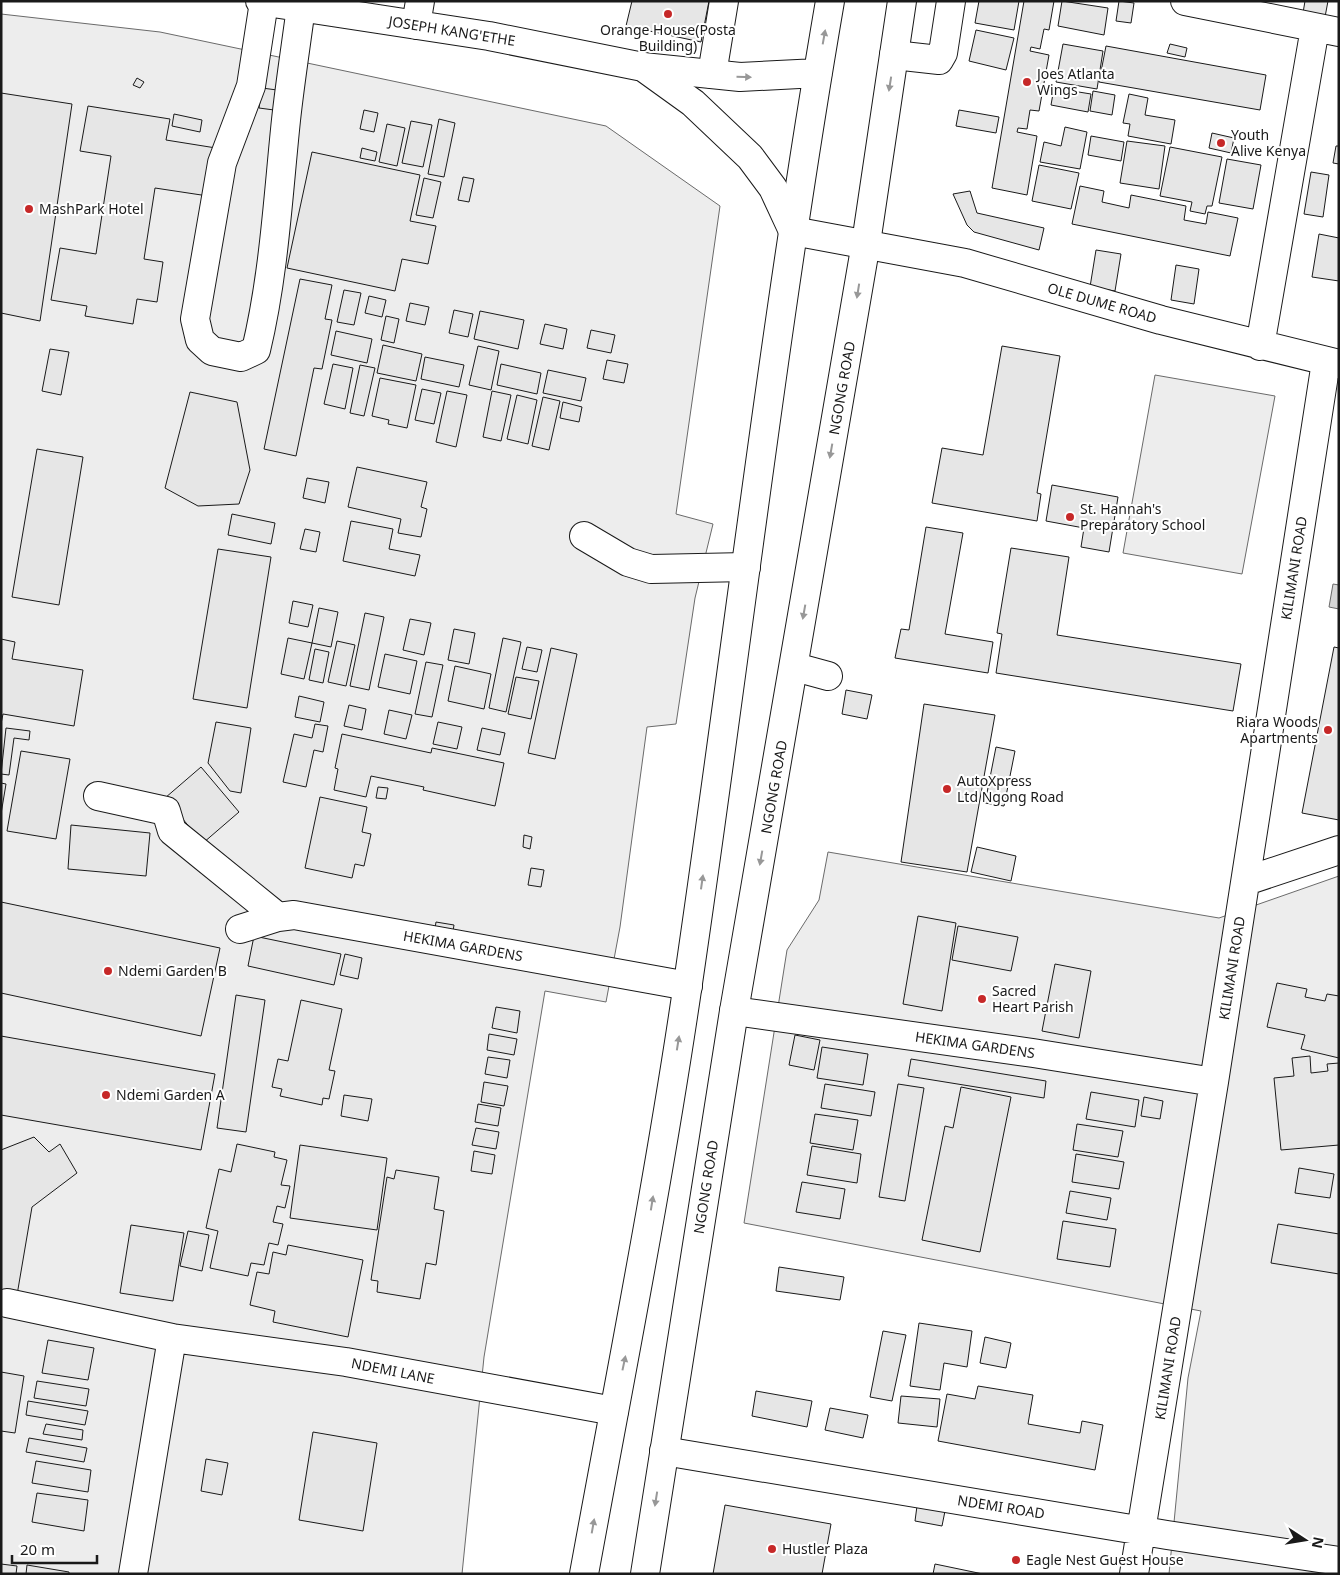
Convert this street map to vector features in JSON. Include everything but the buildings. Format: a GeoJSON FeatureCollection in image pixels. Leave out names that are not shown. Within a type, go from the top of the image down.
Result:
{"type":"FeatureCollection","features":[{"type":"Feature","properties":{"kind":"street"},"geometry":{"type":"LineString","coordinates":[[712,74],[724,1]]}},
{"type":"Feature","properties":{"kind":"street"},"geometry":{"type":"LineString","coordinates":[[584,1574],[636,1304],[688,986],[793,231],[830,1]]}},
{"type":"Feature","properties":{"kind":"street","name":"NGONG ROAD"},"geometry":{"type":"LineString","coordinates":[[645,1574],[734,1011],[866,243],[902,1]]}},
{"type":"Feature","properties":{"kind":"street"},"geometry":{"type":"LineString","coordinates":[[894,55],[939,60],[943,53],[950,1]]}},
{"type":"Feature","properties":{"kind":"street"},"geometry":{"type":"LineString","coordinates":[[1185,1],[1327,30],[1260,346]]}},
{"type":"Feature","properties":{"kind":"street"},"geometry":{"type":"LineString","coordinates":[[262,2],[251,86],[222,164],[195,319],[200,340],[212,351],[242,357],[256,350],[261,328],[274,244],[286,119],[301,7]]}},
{"type":"Feature","properties":{"kind":"street","name":"JOSEPH KANG'ETHE"},"geometry":{"type":"LineString","coordinates":[[262,2],[301,7],[418,13],[489,36],[643,67],[762,77],[818,72]]}},
{"type":"Feature","properties":{"kind":"street"},"geometry":{"type":"LineString","coordinates":[[643,67],[693,103],[750,157],[773,188],[793,231]]}},
{"type":"Feature","properties":{"kind":"street","name":"OLE DUME ROAD"},"geometry":{"type":"LineString","coordinates":[[793,231],[866,243],[965,263],[1161,320],[1332,363]]}},
{"type":"Feature","properties":{"kind":"street","name":"KILIMANI ROAD"},"geometry":{"type":"LineString","coordinates":[[1134,1574],[1332,363]]}},
{"type":"Feature","properties":{"kind":"street"},"geometry":{"type":"LineString","coordinates":[[584,536],[628,562],[651,569],[746,567]]}},
{"type":"Feature","properties":{"kind":"street"},"geometry":{"type":"LineString","coordinates":[[794,667],[828,676]]}},
{"type":"Feature","properties":{"kind":"street"},"geometry":{"type":"LineString","coordinates":[[98,796],[166,811],[172,831],[278,917]]}},
{"type":"Feature","properties":{"kind":"street"},"geometry":{"type":"LineString","coordinates":[[1246,881],[1339,850]]}},
{"type":"Feature","properties":{"kind":"street","name":"HEKIMA GARDENS"},"geometry":{"type":"LineString","coordinates":[[240,929],[278,917],[294,915],[688,986]]}},
{"type":"Feature","properties":{"kind":"street","name":"HEKIMA GARDENS"},"geometry":{"type":"LineString","coordinates":[[734,1011],[1214,1082]]}},
{"type":"Feature","properties":{"kind":"street","name":"NDEMI LANE"},"geometry":{"type":"LineString","coordinates":[[6,1304],[172,1338],[346,1362],[614,1411]]}},
{"type":"Feature","properties":{"kind":"street"},"geometry":{"type":"LineString","coordinates":[[133,1574],[172,1338]]}},
{"type":"Feature","properties":{"kind":"street","name":"NDEMI ROAD"},"geometry":{"type":"LineString","coordinates":[[664,1451],[1141,1531],[1339,1561]]}},
{"type":"Feature","properties":{"kind":"shaded area"},"geometry":{"type":"Polygon","coordinates":[[[1,14],[160,32],[606,126],[720,206],[676,514],[713,524],[695,598],[676,724],[647,727],[620,927],[606,1002],[545,991],[484,1357],[462,1574],[1,1574],[1,14]]]}},
{"type":"Feature","properties":{"kind":"shaded area"},"geometry":{"type":"Polygon","coordinates":[[[1155,375],[1275,396],[1242,574],[1123,553],[1155,375]]]}},
{"type":"Feature","properties":{"kind":"shaded area"},"geometry":{"type":"Polygon","coordinates":[[[1333,584],[1339,585],[1339,609],[1329,607],[1333,584]]]}},
{"type":"Feature","properties":{"kind":"shaded area"},"geometry":{"type":"Polygon","coordinates":[[[828,852],[1219,918],[1339,876],[1339,1574],[1169,1574],[1188,1378],[1201,1311],[744,1223],[787,950],[819,900],[828,852]]]}},
{"type":"Feature","properties":{"kind":"place","name":"Orange House(Posta Building)"},"geometry":{"type":"Point","coordinates":[668,14]}},
{"type":"Feature","properties":{"kind":"place","name":"Joes Atlanta Wings"},"geometry":{"type":"Point","coordinates":[1027,82]}},
{"type":"Feature","properties":{"kind":"place","name":"Youth Alive Kenya"},"geometry":{"type":"Point","coordinates":[1221,143]}},
{"type":"Feature","properties":{"kind":"place","name":"MashPark Hotel"},"geometry":{"type":"Point","coordinates":[29,209]}},
{"type":"Feature","properties":{"kind":"place","name":"St. Hannah's Preparatory School"},"geometry":{"type":"Point","coordinates":[1070,517]}},
{"type":"Feature","properties":{"kind":"place","name":"Riara Woods Apartments"},"geometry":{"type":"Point","coordinates":[1328,730]}},
{"type":"Feature","properties":{"kind":"place","name":"AutoXpress Ltd Ngong Road"},"geometry":{"type":"Point","coordinates":[947,789]}},
{"type":"Feature","properties":{"kind":"place","name":"Ndemi Garden B"},"geometry":{"type":"Point","coordinates":[108,971]}},
{"type":"Feature","properties":{"kind":"place","name":"Sacred Heart Parish"},"geometry":{"type":"Point","coordinates":[982,999]}},
{"type":"Feature","properties":{"kind":"place","name":"Ndemi Garden A"},"geometry":{"type":"Point","coordinates":[106,1095]}},
{"type":"Feature","properties":{"kind":"place","name":"Hustler Plaza"},"geometry":{"type":"Point","coordinates":[772,1549]}},
{"type":"Feature","properties":{"kind":"place","name":"Eagle Nest Guest House"},"geometry":{"type":"Point","coordinates":[1016,1560]}}]}
